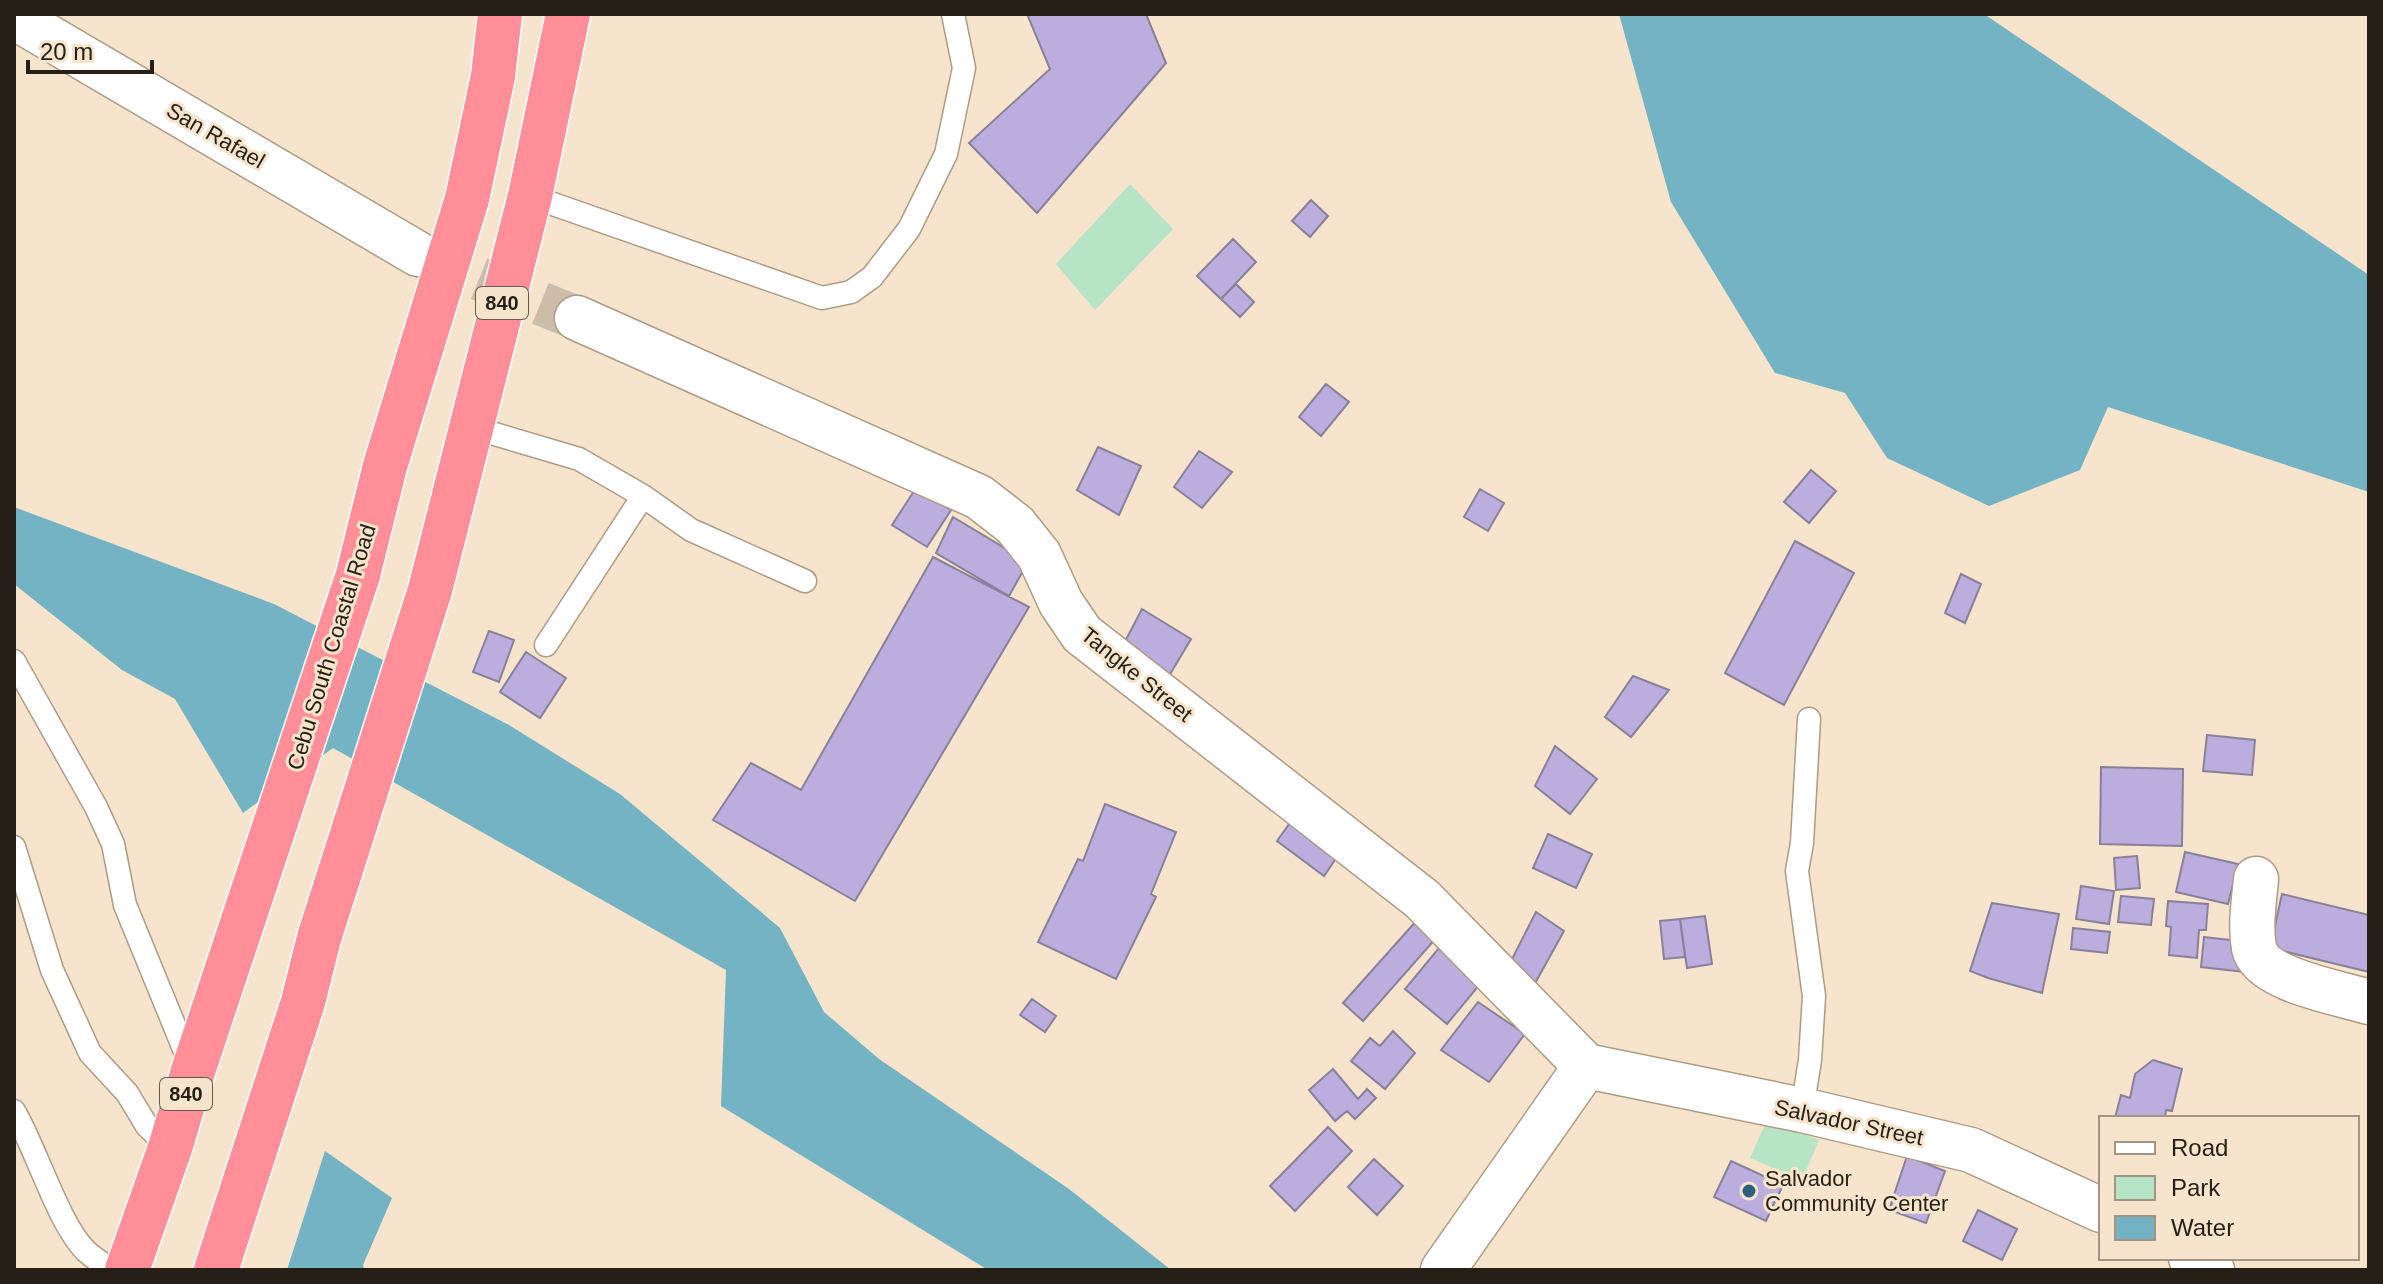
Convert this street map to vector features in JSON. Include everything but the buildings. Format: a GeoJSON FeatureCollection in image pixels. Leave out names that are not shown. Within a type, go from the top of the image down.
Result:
{"type":"FeatureCollection","features":[{"type":"Feature","properties":{"kind":"highway","name":"Cebu South Coastal Road"},"geometry":{"type":"LineString","coordinates":[[127,1270],[358,575],[385,466],[467,199],[493,76],[500,14]]}},
{"type":"Feature","properties":{"kind":"highway","name":"840"},"geometry":{"type":"LineString","coordinates":[[216,1270],[303,1002],[319,938],[430,590],[530,196],[568,14]]}},
{"type":"Feature","properties":{"kind":"street","name":"San Rafael"},"geometry":{"type":"LineString","coordinates":[[14,17],[418,254]]}},
{"type":"Feature","properties":{"kind":"street","name":"Tangke Street"},"geometry":{"type":"LineString","coordinates":[[593,326],[979,497],[1015,525],[1039,555],[1061,603],[1082,634],[1422,899],[1586,1066]]}},
{"type":"Feature","properties":{"kind":"street"},"geometry":{"type":"LineString","coordinates":[[2256,879],[2252,916],[2254,950],[2263,966],[2285,978],[2369,1002]]}},
{"type":"Feature","properties":{"kind":"street","name":"Salvador Street"},"geometry":{"type":"LineString","coordinates":[[1586,1066],[1802,1110],[1971,1150],[2099,1209]]}},
{"type":"Feature","properties":{"kind":"street"},"geometry":{"type":"LineString","coordinates":[[1443,1270],[1586,1066]]}},
{"type":"Feature","properties":{"kind":"street"},"geometry":{"type":"LineString","coordinates":[[2194,1260],[2212,1270]]}},
{"type":"Feature","properties":{"kind":"lane"},"geometry":{"type":"LineString","coordinates":[[530,196],[822,298],[851,292],[872,277],[909,229],[946,154],[964,68],[953,14]]}},
{"type":"Feature","properties":{"kind":"lane"},"geometry":{"type":"LineString","coordinates":[[471,427],[579,459],[643,496],[691,530],[805,581]]}},
{"type":"Feature","properties":{"kind":"lane"},"geometry":{"type":"LineString","coordinates":[[546,645],[643,496]]}},
{"type":"Feature","properties":{"kind":"lane"},"geometry":{"type":"LineString","coordinates":[[14,661],[96,807],[113,844],[125,905],[193,1071]]}},
{"type":"Feature","properties":{"kind":"lane"},"geometry":{"type":"LineString","coordinates":[[1802,1110],[1810,1060],[1814,996],[1797,871],[1802,843],[1809,719]]}},
{"type":"Feature","properties":{"kind":"lane"},"geometry":{"type":"LineString","coordinates":[[14,847],[52,970],[90,1053],[127,1093],[147,1126],[170,1148]]}},
{"type":"Feature","properties":{"kind":"lane"},"geometry":{"type":"LineString","coordinates":[[14,1111],[67,1222],[85,1250],[113,1270]]}},
{"type":"Feature","properties":{"kind":"green space"},"geometry":{"type":"Polygon","coordinates":[[[1130,184],[1173,229],[1095,310],[1056,264],[1130,184]]]}},
{"type":"Feature","properties":{"kind":"green space"},"geometry":{"type":"Polygon","coordinates":[[[1767,1120],[1819,1140],[1802,1180],[1750,1158],[1767,1120]]]}},
{"type":"Feature","properties":{"kind":"water"},"geometry":{"type":"Polygon","coordinates":[[[1619,14],[1984,14],[2369,275],[2369,492],[2108,407],[2080,470],[1989,506],[1887,458],[1845,393],[1775,373],[1671,202],[1619,14]]]}},
{"type":"Feature","properties":{"kind":"water"},"geometry":{"type":"Polygon","coordinates":[[[14,507],[274,604],[509,725],[620,794],[780,928],[824,1012],[879,1059],[1069,1189],[1171,1270],[988,1270],[721,1106],[726,970],[333,748],[243,813],[175,699],[122,670],[14,584],[14,507]]]}},
{"type":"Feature","properties":{"kind":"water"},"geometry":{"type":"Polygon","coordinates":[[[325,1151],[392,1198],[363,1265],[364,1270],[287,1270],[325,1151]]]}},
{"type":"Feature","properties":{"kind":"tunnel"},"geometry":{"type":"LineString","coordinates":[[418,254],[577,318]]}},
{"type":"Feature","properties":{"kind":"place","name":"Salvador Community Center"},"geometry":{"type":"Point","coordinates":[1749,1191]}}]}
